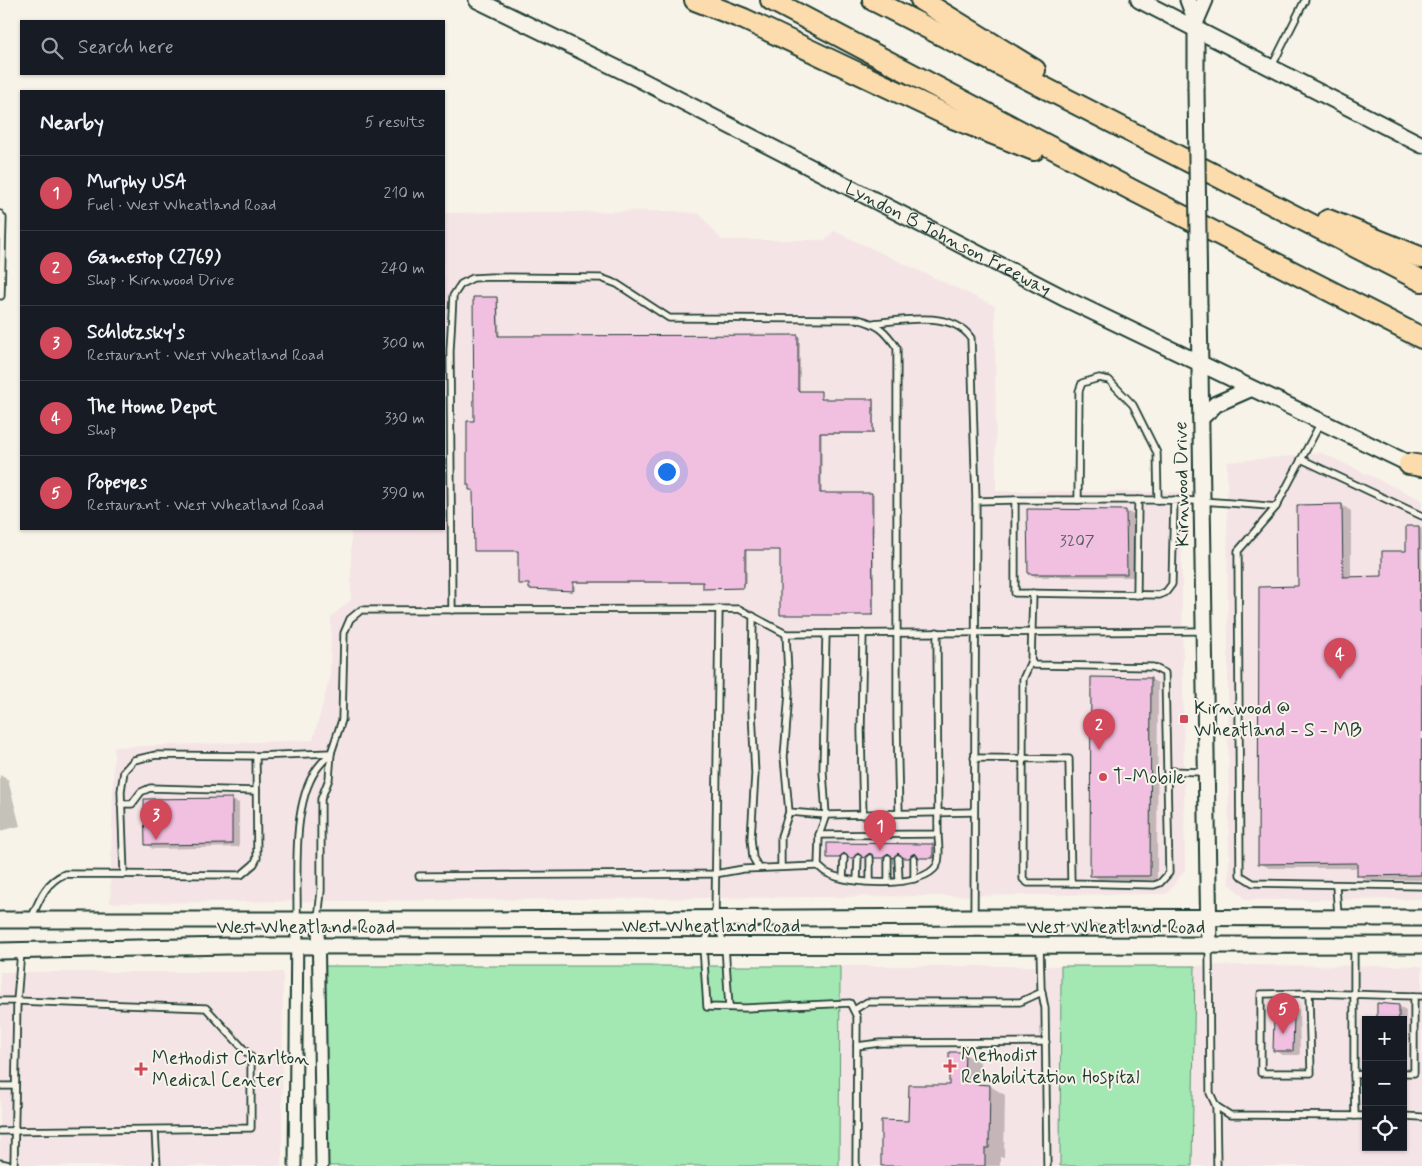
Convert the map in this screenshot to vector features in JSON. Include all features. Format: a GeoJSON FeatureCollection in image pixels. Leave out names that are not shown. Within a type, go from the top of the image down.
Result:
{"type":"FeatureCollection","features":[{"type":"Feature","properties":{"kind":"highway"},"geometry":{"type":"LineString","coordinates":[[696,0],[744,19],[953,118],[1132,190]]}},
{"type":"Feature","properties":{"kind":"highway"},"geometry":{"type":"LineString","coordinates":[[771,0],[1132,190],[1422,338]]}},
{"type":"Feature","properties":{"kind":"highway"},"geometry":{"type":"LineString","coordinates":[[873,0],[1422,281]]}},
{"type":"Feature","properties":{"kind":"highway"},"geometry":{"type":"LineString","coordinates":[[921,0],[976,32],[1131,132]]}},
{"type":"Feature","properties":{"kind":"highway"},"geometry":{"type":"LineString","coordinates":[[1235,184],[1422,258]]}},
{"type":"Feature","properties":{"kind":"highway"},"geometry":{"type":"LineString","coordinates":[[1378,316],[1422,344]]}},
{"type":"Feature","properties":{"kind":"main road","name":"Lyndon B Johnson Freeway"},"geometry":{"type":"LineString","coordinates":[[477,0],[639,79],[1066,299],[1250,389],[1418,467]]}},
{"type":"Feature","properties":{"kind":"main road"},"geometry":{"type":"LineString","coordinates":[[1139,0],[1196,25],[1422,145]]}},
{"type":"Feature","properties":{"kind":"main road","name":"Kirnwood Drive"},"geometry":{"type":"LineString","coordinates":[[1188,0],[1196,25],[1209,946]]}},
{"type":"Feature","properties":{"kind":"main road","name":"Kirnwood Drive"},"geometry":{"type":"LineString","coordinates":[[1196,25],[1206,0]]}},
{"type":"Feature","properties":{"kind":"main road"},"geometry":{"type":"LineString","coordinates":[[1201,418],[1216,404],[1250,389]]}},
{"type":"Feature","properties":{"kind":"main road","name":"West Wheatland Road"},"geometry":{"type":"LineString","coordinates":[[0,920],[318,921],[974,916],[1422,918]]}},
{"type":"Feature","properties":{"kind":"main road","name":"West Wheatland Road"},"geometry":{"type":"LineString","coordinates":[[0,951],[297,946],[1040,947],[1422,945]]}},
{"type":"Feature","properties":{"kind":"street"},"geometry":{"type":"LineString","coordinates":[[295,1166],[297,920]]}},
{"type":"Feature","properties":{"kind":"street"},"geometry":{"type":"LineString","coordinates":[[318,921],[322,1166]]}},
{"type":"Feature","properties":{"kind":"lane"},"geometry":{"type":"LineString","coordinates":[[1272,66],[1305,0]]}},
{"type":"Feature","properties":{"kind":"lane"},"geometry":{"type":"LineString","coordinates":[[0,214],[3,218],[1,296]]}},
{"type":"Feature","properties":{"kind":"lane"},"geometry":{"type":"LineString","coordinates":[[452,610],[450,352],[453,296],[461,284],[473,278],[482,277],[601,278],[623,287],[669,318],[857,319],[874,323],[921,318],[958,325],[965,329],[971,338],[976,501],[974,916]]}},
{"type":"Feature","properties":{"kind":"lane"},"geometry":{"type":"LineString","coordinates":[[874,323],[887,334],[897,348],[899,813]]}},
{"type":"Feature","properties":{"kind":"lane"},"geometry":{"type":"LineString","coordinates":[[1078,500],[1079,391],[1082,383],[1100,378],[1109,380],[1133,405],[1157,453],[1158,500]]}},
{"type":"Feature","properties":{"kind":"lane"},"geometry":{"type":"LineString","coordinates":[[1321,422],[1276,507],[1238,551],[1240,876],[1253,884],[1422,886]]}},
{"type":"Feature","properties":{"kind":"lane"},"geometry":{"type":"LineString","coordinates":[[1301,459],[1422,516]]}},
{"type":"Feature","properties":{"kind":"lane"},"geometry":{"type":"LineString","coordinates":[[1015,500],[1015,593],[1137,595],[1159,595],[1166,592],[1172,584],[1174,500]]}},
{"type":"Feature","properties":{"kind":"lane"},"geometry":{"type":"LineString","coordinates":[[1137,595],[1138,500]]}},
{"type":"Feature","properties":{"kind":"lane"},"geometry":{"type":"LineString","coordinates":[[976,501],[1202,500],[1276,507]]}},
{"type":"Feature","properties":{"kind":"lane"},"geometry":{"type":"LineString","coordinates":[[1031,661],[1034,665],[1153,667],[1164,673],[1166,680],[1169,873],[1166,879],[1154,885],[1028,883],[1023,879],[1024,679],[1031,661],[1033,594]]}},
{"type":"Feature","properties":{"kind":"lane"},"geometry":{"type":"LineString","coordinates":[[719,609],[715,919],[725,946],[728,1006]]}},
{"type":"Feature","properties":{"kind":"lane"},"geometry":{"type":"LineString","coordinates":[[318,921],[321,891],[321,799],[330,779],[331,753],[342,720],[344,633],[350,619],[361,610],[739,609],[786,634],[1204,631]]}},
{"type":"Feature","properties":{"kind":"lane"},"geometry":{"type":"LineString","coordinates":[[753,616],[752,711],[755,774],[751,838],[753,858],[759,868]]}},
{"type":"Feature","properties":{"kind":"lane"},"geometry":{"type":"LineString","coordinates":[[418,876],[715,874],[781,866],[818,866],[827,873],[843,878],[888,882],[914,880],[928,874],[936,866],[939,859],[937,632]]}},
{"type":"Feature","properties":{"kind":"lane"},"geometry":{"type":"LineString","coordinates":[[863,633],[863,815]]}},
{"type":"Feature","properties":{"kind":"lane"},"geometry":{"type":"LineString","coordinates":[[781,866],[781,836],[789,812],[784,757],[790,693],[786,634]]}},
{"type":"Feature","properties":{"kind":"lane"},"geometry":{"type":"LineString","coordinates":[[818,866],[819,835],[826,815],[823,772],[826,634]]}},
{"type":"Feature","properties":{"kind":"lane"},"geometry":{"type":"LineString","coordinates":[[124,874],[121,804],[124,771],[134,760],[156,754],[256,756],[331,753]]}},
{"type":"Feature","properties":{"kind":"lane"},"geometry":{"type":"LineString","coordinates":[[297,920],[300,820],[307,792],[315,771],[331,753]]}},
{"type":"Feature","properties":{"kind":"lane"},"geometry":{"type":"LineString","coordinates":[[31,920],[44,890],[56,878],[65,874],[241,875],[254,864],[257,858],[256,756]]}},
{"type":"Feature","properties":{"kind":"lane"},"geometry":{"type":"LineString","coordinates":[[974,758],[1069,759],[1070,883]]}},
{"type":"Feature","properties":{"kind":"lane"},"geometry":{"type":"LineString","coordinates":[[1168,771],[1207,772]]}},
{"type":"Feature","properties":{"kind":"lane"},"geometry":{"type":"LineString","coordinates":[[121,804],[132,804],[142,792],[150,788],[256,791]]}},
{"type":"Feature","properties":{"kind":"lane"},"geometry":{"type":"LineString","coordinates":[[789,812],[826,815],[974,812]]}},
{"type":"Feature","properties":{"kind":"lane"},"geometry":{"type":"LineString","coordinates":[[819,835],[938,834]]}},
{"type":"Feature","properties":{"kind":"lane"},"geometry":{"type":"LineString","coordinates":[[844,835],[844,843]]}},
{"type":"Feature","properties":{"kind":"lane"},"geometry":{"type":"LineString","coordinates":[[858,835],[858,843]]}},
{"type":"Feature","properties":{"kind":"lane"},"geometry":{"type":"LineString","coordinates":[[871,835],[871,843]]}},
{"type":"Feature","properties":{"kind":"lane"},"geometry":{"type":"LineString","coordinates":[[888,835],[888,843]]}},
{"type":"Feature","properties":{"kind":"lane"},"geometry":{"type":"LineString","coordinates":[[898,835],[898,843]]}},
{"type":"Feature","properties":{"kind":"lane"},"geometry":{"type":"LineString","coordinates":[[914,835],[914,844]]}},
{"type":"Feature","properties":{"kind":"lane"},"geometry":{"type":"LineString","coordinates":[[843,878],[844,858]]}},
{"type":"Feature","properties":{"kind":"lane"},"geometry":{"type":"LineString","coordinates":[[857,880],[858,858]]}},
{"type":"Feature","properties":{"kind":"lane"},"geometry":{"type":"LineString","coordinates":[[870,858],[870,881]]}},
{"type":"Feature","properties":{"kind":"lane"},"geometry":{"type":"LineString","coordinates":[[888,858],[888,882]]}},
{"type":"Feature","properties":{"kind":"lane"},"geometry":{"type":"LineString","coordinates":[[898,858],[898,881]]}},
{"type":"Feature","properties":{"kind":"lane"},"geometry":{"type":"LineString","coordinates":[[914,858],[914,880]]}},
{"type":"Feature","properties":{"kind":"lane"},"geometry":{"type":"LineString","coordinates":[[1336,886],[1338,918]]}},
{"type":"Feature","properties":{"kind":"lane"},"geometry":{"type":"LineString","coordinates":[[715,919],[703,946],[707,1006],[850,1003],[854,1010],[857,1017],[856,1166]]}},
{"type":"Feature","properties":{"kind":"lane"},"geometry":{"type":"LineString","coordinates":[[1354,945],[1354,1116]]}},
{"type":"Feature","properties":{"kind":"lane"},"geometry":{"type":"LineString","coordinates":[[1209,946],[1210,1093],[1216,1106],[1217,1166]]}},
{"type":"Feature","properties":{"kind":"lane"},"geometry":{"type":"LineString","coordinates":[[1040,947],[1042,992],[1045,1008],[1047,1166]]}},
{"type":"Feature","properties":{"kind":"lane"},"geometry":{"type":"LineString","coordinates":[[0,1163],[14,1166],[16,1001],[21,951]]}},
{"type":"Feature","properties":{"kind":"lane"},"geometry":{"type":"LineString","coordinates":[[854,1010],[867,1002],[1020,1002],[1042,992]]}},
{"type":"Feature","properties":{"kind":"lane"},"geometry":{"type":"LineString","coordinates":[[1309,993],[1310,1073],[1261,1073],[1261,994],[1309,993],[1422,996]]}},
{"type":"Feature","properties":{"kind":"lane"},"geometry":{"type":"LineString","coordinates":[[1407,1073],[1414,1073],[1414,996]]}},
{"type":"Feature","properties":{"kind":"lane"},"geometry":{"type":"LineString","coordinates":[[0,1001],[206,1008],[250,1057],[251,1128],[0,1131]]}},
{"type":"Feature","properties":{"kind":"lane"},"geometry":{"type":"LineString","coordinates":[[857,1046],[880,1043],[1046,1042]]}},
{"type":"Feature","properties":{"kind":"lane"},"geometry":{"type":"LineString","coordinates":[[1354,1075],[1362,1074]]}},
{"type":"Feature","properties":{"kind":"lane"},"geometry":{"type":"LineString","coordinates":[[0,1086],[15,1086]]}},
{"type":"Feature","properties":{"kind":"lane"},"geometry":{"type":"LineString","coordinates":[[1216,1106],[1230,1115],[1362,1116]]}},
{"type":"Feature","properties":{"kind":"lane"},"geometry":{"type":"LineString","coordinates":[[1407,1116],[1422,1117]]}},
{"type":"Feature","properties":{"kind":"lane"},"geometry":{"type":"LineString","coordinates":[[155,1130],[157,1166]]}},
{"type":"Feature","properties":{"kind":"shaded area"},"geometry":{"type":"Polygon","coordinates":[[[674,211],[700,214],[721,240],[825,240],[834,231],[995,306],[996,491],[1181,492],[1185,870],[1167,894],[110,903],[114,747],[313,740],[330,677],[331,617],[351,600],[351,530],[445,530],[445,213],[674,211]]]}},
{"type":"Feature","properties":{"kind":"shaded area"},"geometry":{"type":"Polygon","coordinates":[[[1322,453],[1422,500],[1422,899],[1246,900],[1229,883],[1227,462],[1322,453]]]}},
{"type":"Feature","properties":{"kind":"shaded area","name":"Methodist Rehabilitation Hospital"},"geometry":{"type":"Polygon","coordinates":[[[840,966],[1061,966],[1060,1166],[839,1166],[840,966]]]}},
{"type":"Feature","properties":{"kind":"shaded area"},"geometry":{"type":"Polygon","coordinates":[[[1195,966],[1422,966],[1422,1166],[1192,1166],[1195,966]]]}},
{"type":"Feature","properties":{"kind":"shaded area","name":"Methodist Charlton Medical Center"},"geometry":{"type":"Polygon","coordinates":[[[0,972],[283,972],[282,1166],[0,1166],[0,972]]]}},
{"type":"Feature","properties":{"kind":"green space"},"geometry":{"type":"Polygon","coordinates":[[[318,966],[840,966],[839,1166],[319,1166],[318,966]]]}},
{"type":"Feature","properties":{"kind":"green space"},"geometry":{"type":"Polygon","coordinates":[[[1061,966],[1195,966],[1192,1166],[1060,1166],[1061,966]]]}},
{"type":"Feature","properties":{"kind":"building"},"geometry":{"type":"Polygon","coordinates":[[[473,297],[497,297],[498,336],[798,335],[798,391],[821,391],[821,399],[873,399],[873,433],[820,433],[820,493],[872,493],[873,615],[780,615],[780,550],[745,550],[745,583],[743,583],[743,588],[703,589],[703,582],[573,582],[573,591],[529,589],[529,584],[518,584],[518,551],[474,551],[473,490],[469,490],[469,485],[467,485],[467,421],[474,421],[473,297]]]}},
{"type":"Feature","properties":{"kind":"building"},"geometry":{"type":"Polygon","coordinates":[[[1342,504],[1343,577],[1382,576],[1382,551],[1406,551],[1406,526],[1419,526],[1420,612],[1422,612],[1421,875],[1357,876],[1357,863],[1258,864],[1259,587],[1298,586],[1297,505],[1342,504]]]}},
{"type":"Feature","properties":{"kind":"building"},"geometry":{"type":"Polygon","coordinates":[[[1027,509],[1126,510],[1127,574],[1028,574],[1027,509]]]}},
{"type":"Feature","properties":{"kind":"building"},"geometry":{"type":"Polygon","coordinates":[[[1091,677],[1151,678],[1150,876],[1090,876],[1091,677]]]}},
{"type":"Feature","properties":{"kind":"building"},"geometry":{"type":"Polygon","coordinates":[[[232,798],[232,844],[145,845],[144,799],[232,798]]]}},
{"type":"Feature","properties":{"kind":"building"},"geometry":{"type":"Polygon","coordinates":[[[827,843],[933,844],[933,858],[919,858],[914,853],[909,858],[903,858],[898,853],[893,858],[888,853],[883,858],[875,858],[870,853],[863,858],[858,853],[853,858],[849,858],[844,853],[839,858],[827,858],[827,843]]]}},
{"type":"Feature","properties":{"kind":"building"},"geometry":{"type":"Polygon","coordinates":[[[1278,1001],[1289,1001],[1291,1003],[1291,1016],[1294,1016],[1293,1051],[1273,1051],[1274,1018],[1276,1018],[1278,1001]]]}},
{"type":"Feature","properties":{"kind":"building"},"geometry":{"type":"Polygon","coordinates":[[[1377,1003],[1399,1005],[1399,1016],[1377,1016],[1377,1003]]]}},
{"type":"Feature","properties":{"kind":"building"},"geometry":{"type":"Polygon","coordinates":[[[949,1052],[965,1052],[964,1081],[975,1081],[975,1084],[990,1085],[989,1148],[985,1148],[985,1166],[881,1166],[881,1120],[908,1121],[909,1085],[949,1085],[949,1052]]]}},
{"type":"Feature","properties":{"kind":"place","name":"The Home Depot"},"geometry":{"type":"Point","coordinates":[1340,679]}},
{"type":"Feature","properties":{"kind":"place","name":"Kirnwood @ Wheatland - S - MB"},"geometry":{"type":"Point","coordinates":[1184,719]}},
{"type":"Feature","properties":{"kind":"place","name":"Gamestop (2769)"},"geometry":{"type":"Point","coordinates":[1099,750]}},
{"type":"Feature","properties":{"kind":"place","name":"T-Mobile"},"geometry":{"type":"Point","coordinates":[1103,777]}},
{"type":"Feature","properties":{"kind":"place","name":"Schlotzsky's"},"geometry":{"type":"Point","coordinates":[156,840]}},
{"type":"Feature","properties":{"kind":"place","name":"Murphy USA"},"geometry":{"type":"Point","coordinates":[880,851]}},
{"type":"Feature","properties":{"kind":"place","name":"Popeyes"},"geometry":{"type":"Point","coordinates":[1283,1034]}},
{"type":"Feature","properties":{"kind":"place","name":"Methodist Rehabilitation Hospital"},"geometry":{"type":"Point","coordinates":[950,1066]}},
{"type":"Feature","properties":{"kind":"place","name":"Methodist Charlton Medical Center"},"geometry":{"type":"Point","coordinates":[141,1069]}}]}
